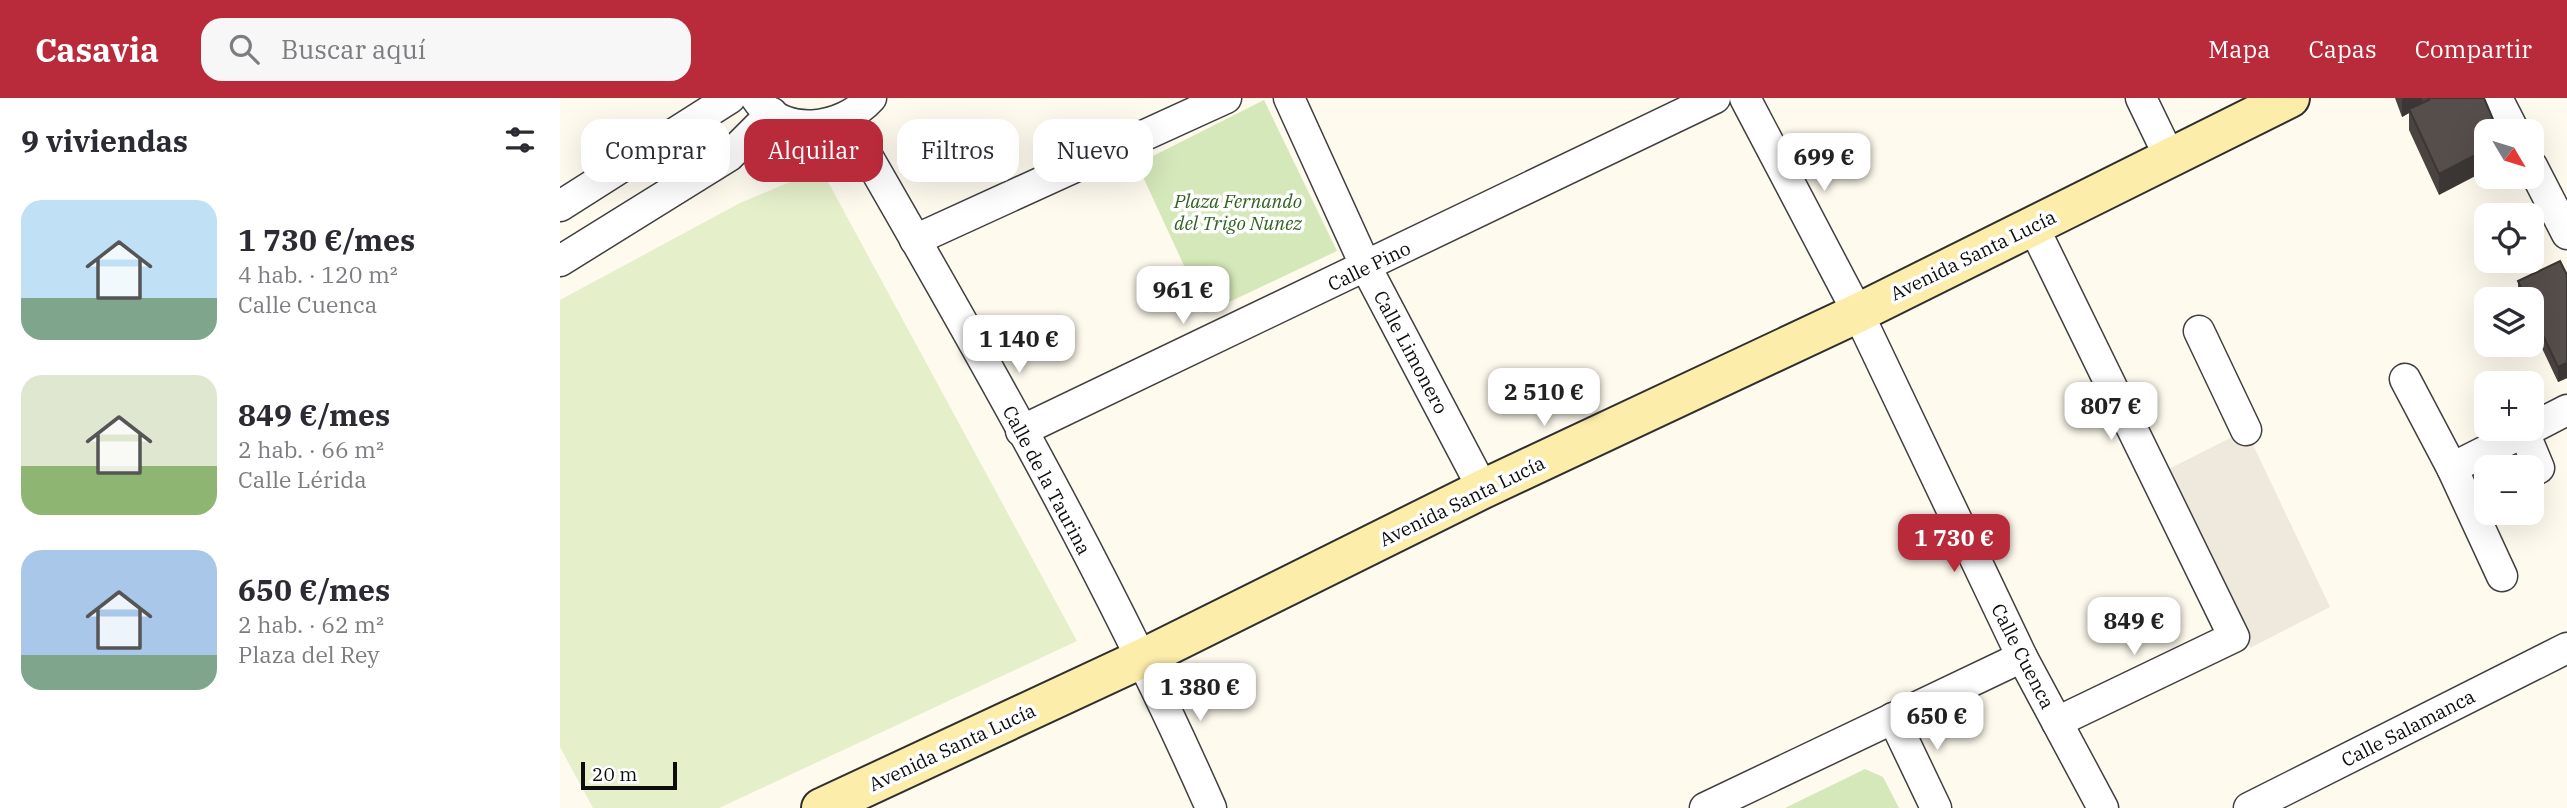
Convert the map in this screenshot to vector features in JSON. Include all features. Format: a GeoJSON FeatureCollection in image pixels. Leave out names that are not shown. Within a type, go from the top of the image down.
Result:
{"type":"FeatureCollection","features":[{"type":"Feature","properties":{"kind":"street"},"geometry":{"type":"LineString","coordinates":[[560,206],[730,98]]}},
{"type":"Feature","properties":{"kind":"street"},"geometry":{"type":"LineString","coordinates":[[846,119],[871,98]]}},
{"type":"Feature","properties":{"kind":"street"},"geometry":{"type":"LineString","coordinates":[[915,240],[1226,98]]}},
{"type":"Feature","properties":{"kind":"street","name":"Calle Limonero"},"geometry":{"type":"LineString","coordinates":[[1289,98],[1366,267],[1483,489]]}},
{"type":"Feature","properties":{"kind":"street","name":"Calle Pino"},"geometry":{"type":"LineString","coordinates":[[1021,431],[1715,98]]}},
{"type":"Feature","properties":{"kind":"street","name":"Calle Cuenca"},"geometry":{"type":"LineString","coordinates":[[1745,98],[1858,313],[2022,657],[2103,808]]}},
{"type":"Feature","properties":{"kind":"street"},"geometry":{"type":"LineString","coordinates":[[2141,98],[2170,158]]}},
{"type":"Feature","properties":{"kind":"street","name":"Avenida Santa Lucía"},"geometry":{"type":"LineString","coordinates":[[821,808],[1143,658],[1483,489],[1858,313],[2290,98]]}},
{"type":"Feature","properties":{"kind":"street"},"geometry":{"type":"LineString","coordinates":[[2497,98],[2508,119]]}},
{"type":"Feature","properties":{"kind":"street"},"geometry":{"type":"LineString","coordinates":[[560,261],[729,156],[764,105],[791,119]]}},
{"type":"Feature","properties":{"kind":"street","name":"Calle de la Taurina"},"geometry":{"type":"LineString","coordinates":[[882,182],[1021,431],[1143,658],[1202,805]]}},
{"type":"Feature","properties":{"kind":"street"},"geometry":{"type":"LineString","coordinates":[[2544,189],[2567,233]]}},
{"type":"Feature","properties":{"kind":"street"},"geometry":{"type":"LineString","coordinates":[[2033,226],[2234,637],[2057,722]]}},
{"type":"Feature","properties":{"kind":"street"},"geometry":{"type":"LineString","coordinates":[[2199,331],[2246,430]]}},
{"type":"Feature","properties":{"kind":"street"},"geometry":{"type":"LineString","coordinates":[[2405,379],[2452,467],[2474,496]]}},
{"type":"Feature","properties":{"kind":"street"},"geometry":{"type":"LineString","coordinates":[[2544,422],[2567,410]]}},
{"type":"Feature","properties":{"kind":"street"},"geometry":{"type":"LineString","coordinates":[[2452,467],[2505,441]]}},
{"type":"Feature","properties":{"kind":"street"},"geometry":{"type":"LineString","coordinates":[[2486,525],[2502,576]]}},
{"type":"Feature","properties":{"kind":"street","name":"Calle Salamanca"},"geometry":{"type":"LineString","coordinates":[[2249,808],[2567,648]]}},
{"type":"Feature","properties":{"kind":"street"},"geometry":{"type":"LineString","coordinates":[[1705,808],[2022,657]]}},
{"type":"Feature","properties":{"kind":"street"},"geometry":{"type":"LineString","coordinates":[[1893,718],[1936,808]]}},
{"type":"Feature","properties":{"kind":"green space","name":"Plaza Fernando del Trigo Nunez"},"geometry":{"type":"Polygon","coordinates":[[[1264,100],[1337,251],[1206,313],[1145,182],[1153,182],[1153,156],[1264,100]]]}},
{"type":"Feature","properties":{"kind":"green space"},"geometry":{"type":"Polygon","coordinates":[[[790,182],[828,182],[1077,641],[719,808],[593,808],[560,747],[560,300],[740,203],[790,182]]]}},
{"type":"Feature","properties":{"kind":"green space"},"geometry":{"type":"Polygon","coordinates":[[[1865,769],[1883,777],[1899,808],[1785,808],[1865,769]]]}},
{"type":"Feature","properties":{"kind":"shaded area"},"geometry":{"type":"Polygon","coordinates":[[[2246,430],[2330,607],[2250,648],[2163,472],[2246,430]]]}},
{"type":"Feature","properties":{"kind":"building"},"geometry":{"type":"Polygon","coordinates":[[[2428,98],[2484,98],[2493,119],[2474,119],[2474,156],[2439,174],[2409,109],[2429,100],[2428,98]]]}},
{"type":"Feature","properties":{"kind":"building"},"geometry":{"type":"Polygon","coordinates":[[[2560,261],[2567,275],[2567,363],[2558,367],[2544,337],[2544,287],[2521,287],[2518,281],[2535,273],[2544,273],[2544,269],[2560,261]]]}}]}
